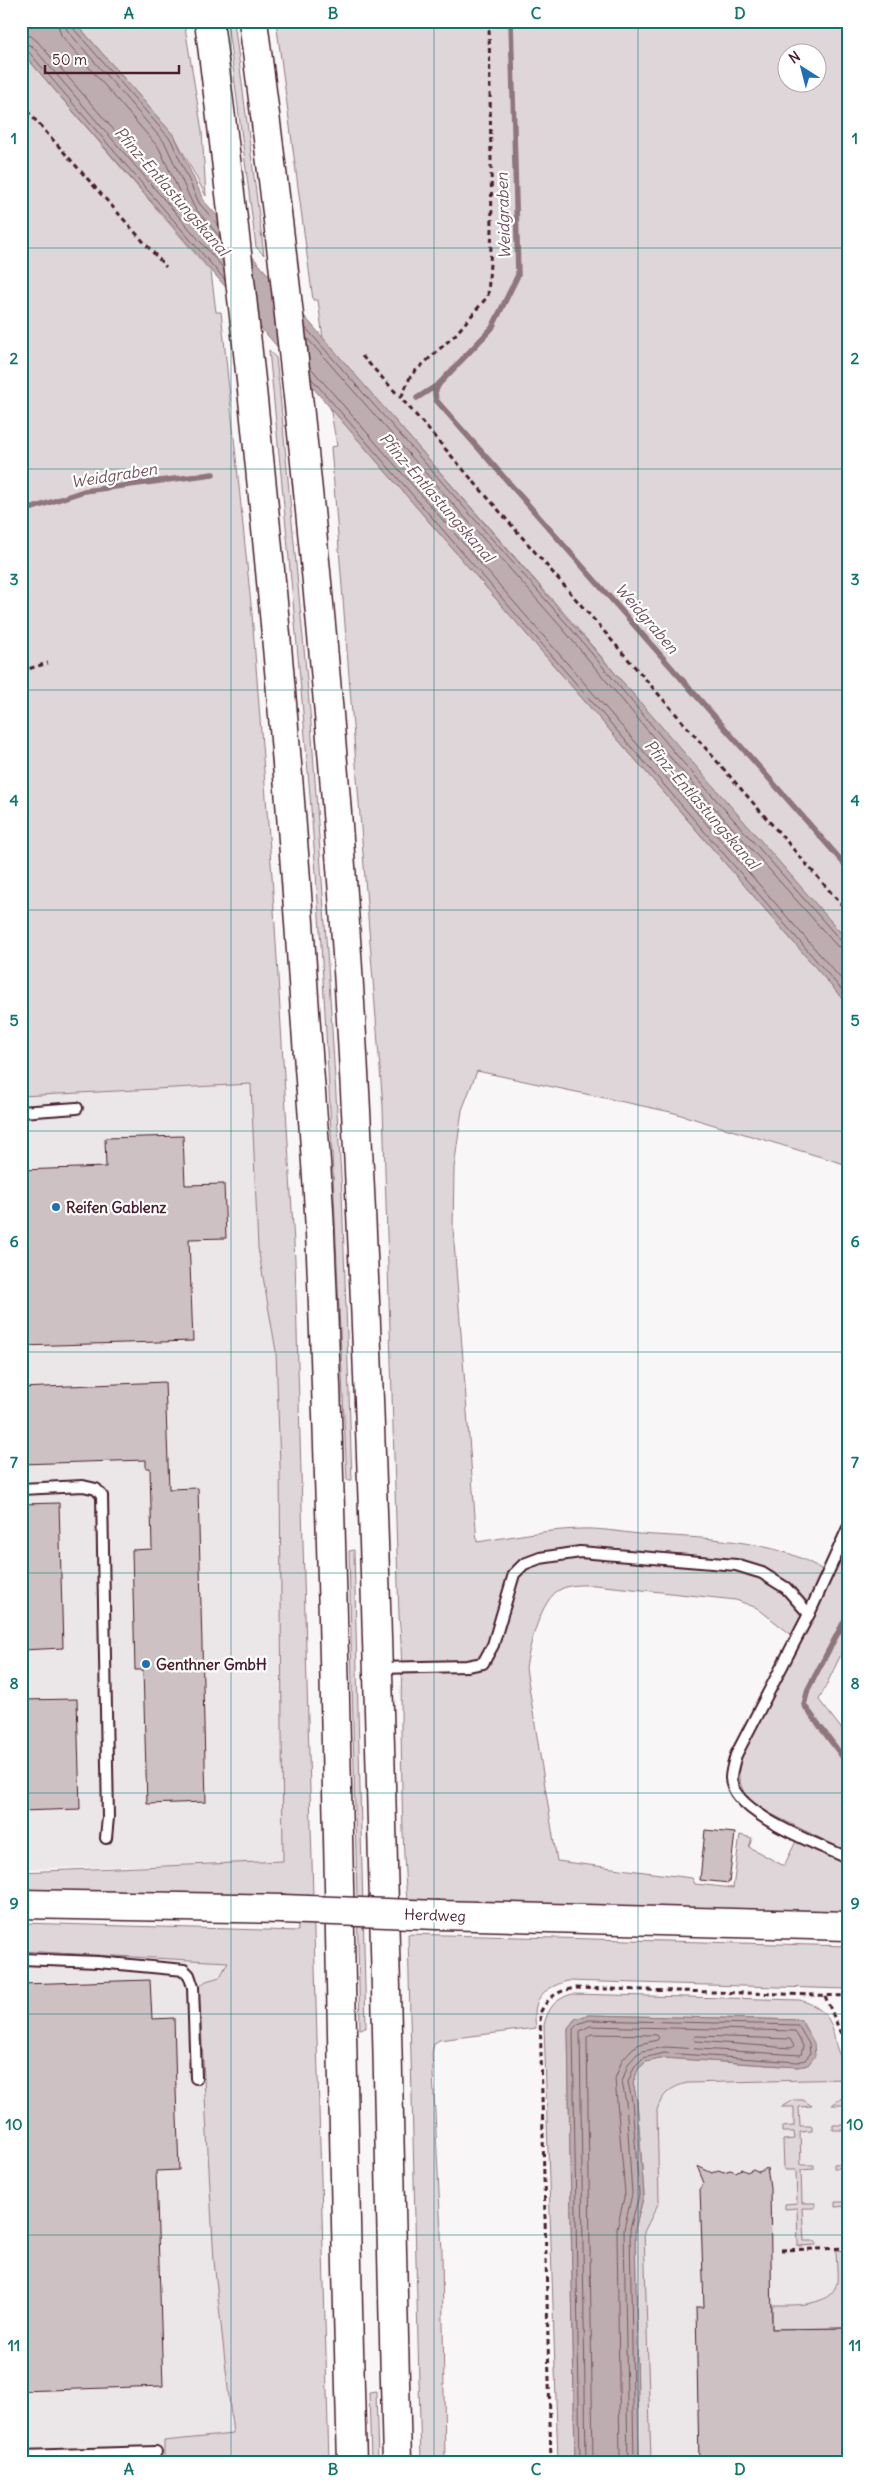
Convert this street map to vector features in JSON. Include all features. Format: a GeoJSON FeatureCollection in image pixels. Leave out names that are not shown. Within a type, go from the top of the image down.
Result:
{"type":"FeatureCollection","features":[{"type":"Feature","properties":{"kind":"main road"},"geometry":{"type":"LineString","coordinates":[[209,21],[248,335],[276,620],[296,875],[320,1227],[352,2462]]}},
{"type":"Feature","properties":{"kind":"main road"},"geometry":{"type":"LineString","coordinates":[[254,21],[298,382],[319,604],[352,1033],[364,1271],[377,1668],[397,2462]]}},
{"type":"Feature","properties":{"kind":"main road","name":"Herdweg"},"geometry":{"type":"LineString","coordinates":[[21,1904],[282,1909],[848,1926]]}},
{"type":"Feature","properties":{"kind":"lane"},"geometry":{"type":"LineString","coordinates":[[21,1112],[77,1108]]}},
{"type":"Feature","properties":{"kind":"lane"},"geometry":{"type":"LineString","coordinates":[[21,1489],[83,1486],[96,1489],[102,1496],[108,1798],[106,1838]]}},
{"type":"Feature","properties":{"kind":"lane"},"geometry":{"type":"LineString","coordinates":[[848,1528],[809,1614],[736,1755],[730,1779],[744,1803],[761,1817],[848,1858]]}},
{"type":"Feature","properties":{"kind":"lane"},"geometry":{"type":"LineString","coordinates":[[377,1668],[467,1666],[483,1663],[493,1645],[514,1574],[524,1564],[532,1561],[580,1552],[736,1565],[762,1573],[786,1588],[809,1614]]}},
{"type":"Feature","properties":{"kind":"lane"},"geometry":{"type":"LineString","coordinates":[[21,1959],[98,1962],[184,1970],[189,1975],[193,1986],[196,2078]]}},
{"type":"Feature","properties":{"kind":"lane"},"geometry":{"type":"LineString","coordinates":[[21,2456],[156,2452]]}},
{"type":"Feature","properties":{"kind":"path"},"geometry":{"type":"LineString","coordinates":[[401,398],[411,375],[456,334],[488,296],[492,230],[489,21]]}},
{"type":"Feature","properties":{"kind":"path"},"geometry":{"type":"LineString","coordinates":[[21,104],[166,267]]}},
{"type":"Feature","properties":{"kind":"path"},"geometry":{"type":"LineString","coordinates":[[362,356],[401,398],[848,912]]}},
{"type":"Feature","properties":{"kind":"path"},"geometry":{"type":"LineString","coordinates":[[21,671],[48,663]]}},
{"type":"Feature","properties":{"kind":"path"},"geometry":{"type":"LineString","coordinates":[[552,2462],[540,2013],[548,1999],[560,1991],[576,1988],[848,1996]]}},
{"type":"Feature","properties":{"kind":"path"},"geometry":{"type":"LineString","coordinates":[[825,1996],[848,2050]]}},
{"type":"Feature","properties":{"kind":"path"},"geometry":{"type":"LineString","coordinates":[[781,2250],[848,2248]]}},
{"type":"Feature","properties":{"kind":"shaded area"},"geometry":{"type":"Polygon","coordinates":[[[74,21],[184,21],[202,131],[206,196],[175,137],[74,21]]]}},
{"type":"Feature","properties":{"kind":"shaded area"},"geometry":{"type":"Polygon","coordinates":[[[227,21],[234,21],[264,255],[256,247],[227,21]]]}},
{"type":"Feature","properties":{"kind":"shaded area"},"geometry":{"type":"Polygon","coordinates":[[[276,21],[848,21],[848,941],[684,755],[571,621],[323,339],[318,300],[313,300],[276,21]]]}},
{"type":"Feature","properties":{"kind":"shaded area"},"geometry":{"type":"Polygon","coordinates":[[[21,51],[211,272],[216,312],[221,312],[252,614],[272,876],[295,1260],[329,2462],[164,2462],[164,2441],[233,2434],[214,2261],[199,1987],[206,1981],[220,1977],[228,1962],[21,1951],[21,1923],[298,1931],[296,1899],[21,1895],[21,1872],[283,1861],[280,1466],[276,1351],[258,1248],[251,1084],[21,1096],[21,51]]]}},
{"type":"Feature","properties":{"kind":"shaded area"},"geometry":{"type":"Polygon","coordinates":[[[269,350],[276,358],[279,384],[311,723],[342,1193],[352,1480],[347,1480],[316,871],[269,350]]]}},
{"type":"Feature","properties":{"kind":"shaded area"},"geometry":{"type":"Polygon","coordinates":[[[330,407],[848,1005],[848,1165],[671,1112],[477,1071],[462,1110],[454,1168],[453,1229],[477,1542],[579,1529],[710,1539],[760,1546],[784,1552],[805,1560],[824,1571],[848,1521],[848,1640],[819,1700],[848,1737],[848,1852],[761,1809],[748,1797],[739,1779],[742,1755],[797,1651],[800,1620],[793,1636],[757,1608],[736,1600],[582,1585],[561,1589],[548,1602],[537,1624],[526,1668],[557,1861],[692,1878],[695,1884],[733,1888],[740,1835],[752,1838],[749,1847],[784,1866],[796,1841],[848,1865],[848,1918],[407,1901],[404,1857],[401,1657],[383,1107],[331,447],[337,446],[330,407]]]}},
{"type":"Feature","properties":{"kind":"shaded area"},"geometry":{"type":"Polygon","coordinates":[[[251,1083],[258,1248],[276,1351],[280,1466],[283,1862],[21,1869],[21,1096],[251,1083]]]}},
{"type":"Feature","properties":{"kind":"shaded area"},"geometry":{"type":"Polygon","coordinates":[[[354,1550],[366,2028],[360,2029],[349,1551],[354,1550]]]}},
{"type":"Feature","properties":{"kind":"shaded area"},"geometry":{"type":"Polygon","coordinates":[[[408,1934],[848,1946],[848,1989],[567,1981],[550,1988],[540,1997],[535,2010],[536,2028],[439,2040],[434,2044],[432,2053],[442,2252],[445,2462],[421,2462],[408,1934]]]}},
{"type":"Feature","properties":{"kind":"shaded area"},"geometry":{"type":"Polygon","coordinates":[[[21,1951],[228,1962],[220,1977],[206,1981],[204,2088],[212,2186],[214,2261],[233,2434],[164,2441],[164,2462],[21,2462],[21,1951]]]}},
{"type":"Feature","properties":{"kind":"shaded area"},"geometry":{"type":"Polygon","coordinates":[[[572,1994],[800,2000],[815,2006],[830,2022],[837,2049],[848,2065],[848,2079],[687,2083],[676,2087],[664,2095],[659,2104],[657,2110],[659,2202],[644,2232],[651,2462],[639,2462],[635,2229],[644,2195],[637,2101],[633,2083],[638,2069],[646,2062],[664,2058],[798,2067],[801,2020],[588,2015],[575,2019],[568,2028],[575,2462],[558,2462],[544,2025],[553,2005],[572,1994]]]}},
{"type":"Feature","properties":{"kind":"shaded area"},"geometry":{"type":"Polygon","coordinates":[[[848,2079],[848,2462],[651,2462],[644,2232],[659,2202],[657,2110],[660,2099],[668,2091],[687,2083],[848,2079]]]}},
{"type":"Feature","properties":{"kind":"shaded area"},"geometry":{"type":"Polygon","coordinates":[[[842,2098],[848,2098],[848,2202],[847,2168],[834,2168],[834,2164],[846,2163],[845,2130],[833,2130],[833,2125],[845,2125],[845,2105],[832,2105],[842,2098]]]}},
{"type":"Feature","properties":{"kind":"shaded area"},"geometry":{"type":"Polygon","coordinates":[[[793,2100],[803,2100],[812,2106],[799,2107],[800,2126],[812,2126],[812,2131],[800,2132],[801,2165],[814,2165],[814,2169],[801,2170],[802,2203],[815,2203],[815,2208],[802,2208],[804,2241],[816,2241],[816,2245],[798,2246],[797,2208],[785,2209],[785,2204],[797,2203],[796,2170],[784,2170],[783,2140],[795,2139],[794,2132],[782,2132],[782,2127],[794,2126],[794,2107],[781,2107],[793,2100]]]}},
{"type":"Feature","properties":{"kind":"shaded area"},"geometry":{"type":"Polygon","coordinates":[[[835,2202],[848,2202],[848,2208],[847,2206],[835,2207],[835,2202]]]}},
{"type":"Feature","properties":{"kind":"shaded area"},"geometry":{"type":"Polygon","coordinates":[[[836,2250],[848,2251],[848,2328],[772,2329],[772,2305],[800,2305],[819,2301],[827,2297],[834,2290],[837,2282],[836,2250]]]}},
{"type":"Feature","properties":{"kind":"shaded area"},"geometry":{"type":"Polygon","coordinates":[[[376,2391],[378,2462],[371,2462],[369,2392],[376,2391]]]}},
{"type":"Feature","properties":{"kind":"water","name":"Pfinz-Entlastungskanal"},"geometry":{"type":"Polygon","coordinates":[[[21,21],[74,21],[175,137],[204,201],[848,941],[848,1005],[21,51],[21,21]]]}},
{"type":"Feature","properties":{"kind":"water"},"geometry":{"type":"Polygon","coordinates":[[[588,2015],[801,2020],[814,2043],[815,2056],[808,2065],[798,2067],[664,2058],[646,2062],[638,2069],[633,2083],[637,2101],[644,2195],[635,2229],[639,2462],[575,2462],[568,2028],[575,2019],[588,2015]]]}},
{"type":"Feature","properties":{"kind":"building"},"geometry":{"type":"Polygon","coordinates":[[[183,1136],[185,1185],[224,1184],[226,1238],[189,1239],[193,1341],[21,1346],[21,1170],[106,1167],[105,1138],[183,1136]]]}},
{"type":"Feature","properties":{"kind":"building"},"geometry":{"type":"Polygon","coordinates":[[[165,1382],[169,1489],[198,1488],[206,1802],[147,1804],[143,1670],[135,1670],[132,1550],[152,1549],[150,1468],[146,1468],[146,1460],[21,1464],[21,1388],[165,1382]]]}},
{"type":"Feature","properties":{"kind":"building"},"geometry":{"type":"Polygon","coordinates":[[[59,1503],[63,1648],[22,1650],[21,1504],[59,1503]]]}},
{"type":"Feature","properties":{"kind":"building"},"geometry":{"type":"Polygon","coordinates":[[[77,1699],[80,1809],[21,1811],[21,1700],[77,1699]]]}},
{"type":"Feature","properties":{"kind":"building"},"geometry":{"type":"Polygon","coordinates":[[[705,1830],[735,1833],[729,1883],[700,1880],[705,1830]]]}},
{"type":"Feature","properties":{"kind":"building"},"geometry":{"type":"Polygon","coordinates":[[[150,1980],[152,2019],[174,2018],[179,2170],[156,2171],[163,2386],[21,2391],[21,1984],[150,1980]]]}},
{"type":"Feature","properties":{"kind":"building"},"geometry":{"type":"Polygon","coordinates":[[[697,2166],[712,2173],[718,2170],[736,2172],[741,2169],[747,2172],[753,2169],[759,2172],[767,2168],[770,2187],[772,2329],[848,2328],[848,2462],[699,2462],[696,2307],[704,2307],[700,2188],[704,2183],[697,2166]]]}},
{"type":"Feature","properties":{"kind":"waterway","name":"Weidgraben"},"geometry":{"type":"LineString","coordinates":[[417,398],[439,384],[492,328],[518,275],[511,21]]}},
{"type":"Feature","properties":{"kind":"waterway","name":"Weidgraben"},"geometry":{"type":"LineString","coordinates":[[439,384],[435,392],[436,400],[848,868]]}},
{"type":"Feature","properties":{"kind":"waterway","name":"Weidgraben"},"geometry":{"type":"LineString","coordinates":[[21,512],[84,491],[213,474]]}},
{"type":"Feature","properties":{"kind":"waterway"},"geometry":{"type":"LineString","coordinates":[[848,1614],[808,1689],[804,1705],[848,1764]]}},
{"type":"Feature","properties":{"kind":"place","name":"Reifen Gablenz"},"geometry":{"type":"Point","coordinates":[56,1207]}},
{"type":"Feature","properties":{"kind":"place","name":"Genthner GmbH"},"geometry":{"type":"Point","coordinates":[146,1664]}}]}
